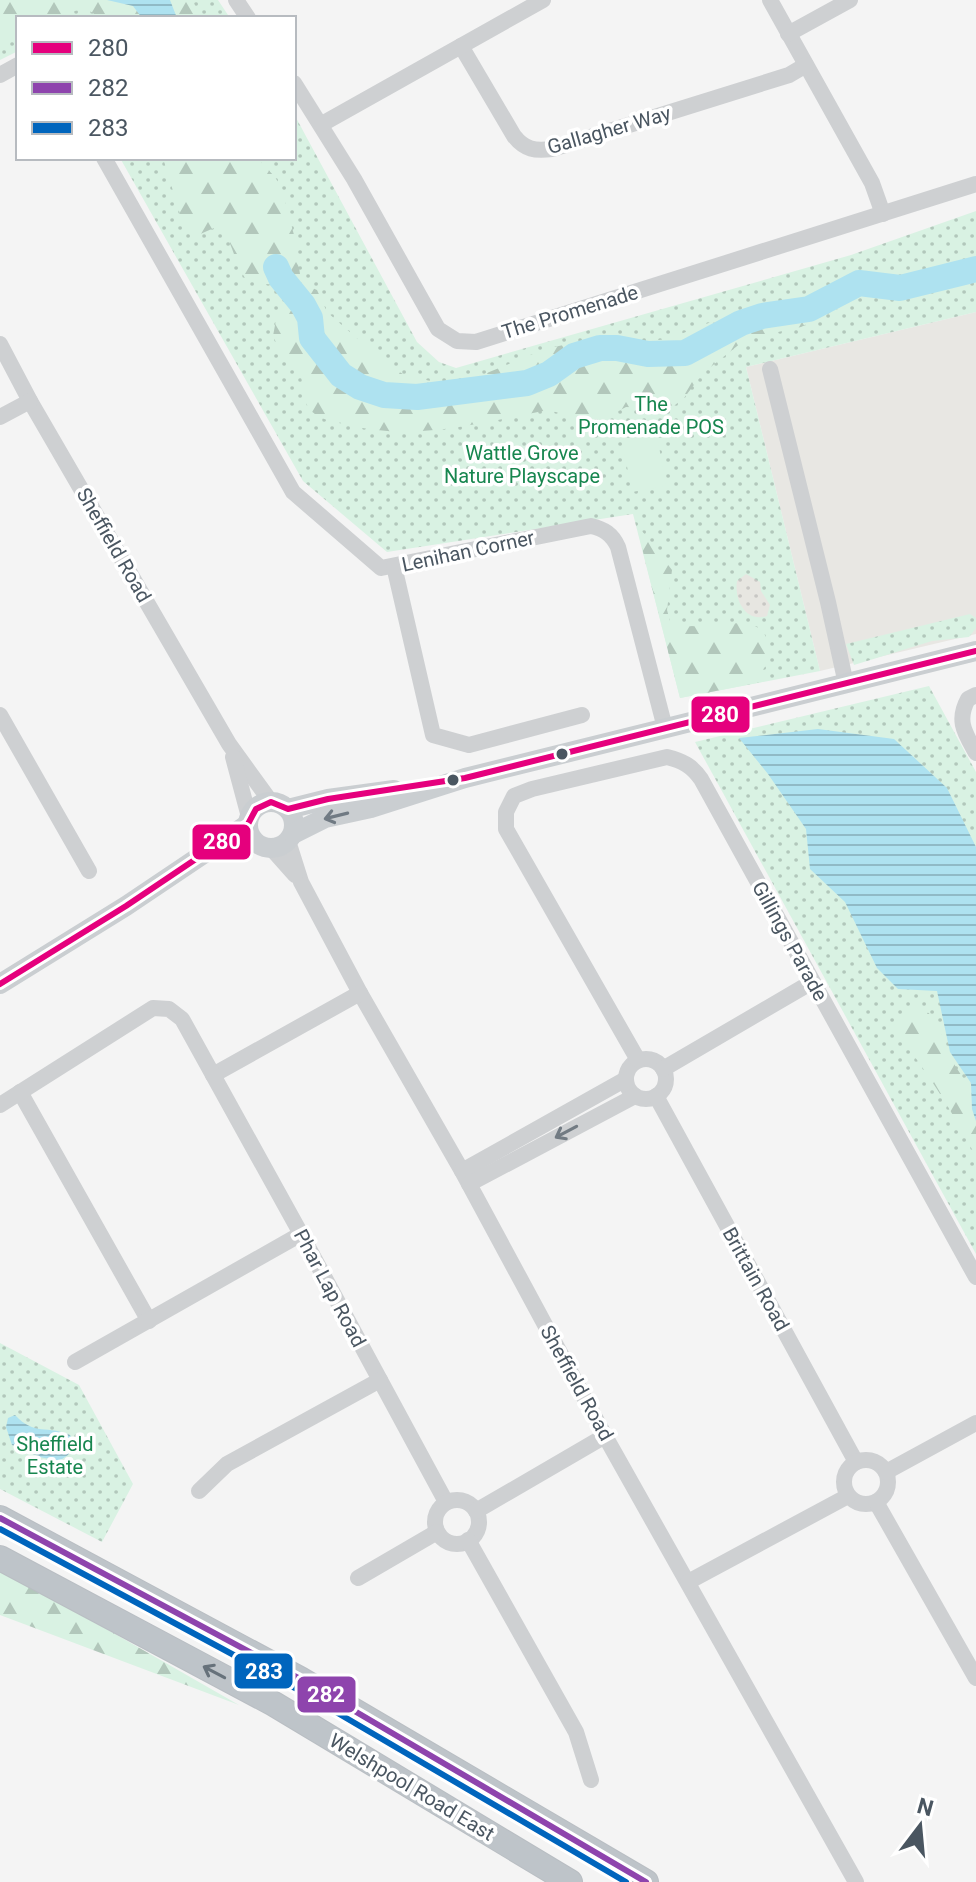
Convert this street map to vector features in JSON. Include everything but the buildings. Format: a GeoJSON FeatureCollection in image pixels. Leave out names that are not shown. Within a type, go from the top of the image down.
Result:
{"type":"FeatureCollection","features":[{"type":"Feature","properties":{"kind":"highway","name":"Welshpool Road East"},"geometry":{"type":"LineString","coordinates":[[0,1518],[300,1679],[646,1882]]}},
{"type":"Feature","properties":{"kind":"highway","name":"Welshpool Road East"},"geometry":{"type":"LineString","coordinates":[[0,1558],[274,1704],[570,1882]]}},
{"type":"Feature","properties":{"kind":"main road"},"geometry":{"type":"LineString","coordinates":[[268,834],[371,808],[465,778],[976,651]]}},
{"type":"Feature","properties":{"kind":"main road"},"geometry":{"type":"LineString","coordinates":[[268,834],[258,806],[280,806],[465,778]]}},
{"type":"Feature","properties":{"kind":"main road"},"geometry":{"type":"LineString","coordinates":[[0,984],[201,858],[294,825],[280,806]]}},
{"type":"Feature","properties":{"kind":"street"},"geometry":{"type":"LineString","coordinates":[[322,124],[543,0]]}},
{"type":"Feature","properties":{"kind":"street"},"geometry":{"type":"LineString","coordinates":[[770,0],[872,183],[883,214]]}},
{"type":"Feature","properties":{"kind":"street"},"geometry":{"type":"LineString","coordinates":[[788,34],[850,0]]}},
{"type":"Feature","properties":{"kind":"street","name":"Gallagher Way"},"geometry":{"type":"LineString","coordinates":[[461,46],[514,136],[521,145],[534,151],[552,149],[789,75],[806,65]]}},
{"type":"Feature","properties":{"kind":"street","name":"The Promenade"},"geometry":{"type":"LineString","coordinates":[[296,86],[322,124],[438,329],[457,341],[476,342],[976,184]]}},
{"type":"Feature","properties":{"kind":"street","name":"Lenihan Corner"},"geometry":{"type":"LineString","coordinates":[[105,160],[293,492],[381,568],[591,526],[601,528],[614,538],[618,547],[665,728]]}},
{"type":"Feature","properties":{"kind":"street","name":"Sheffield Road"},"geometry":{"type":"LineString","coordinates":[[0,344],[229,744],[268,834],[301,882],[605,1436],[856,1882]]}},
{"type":"Feature","properties":{"kind":"street"},"geometry":{"type":"LineString","coordinates":[[770,369],[846,684]]}},
{"type":"Feature","properties":{"kind":"street"},"geometry":{"type":"LineString","coordinates":[[0,417],[30,401]]}},
{"type":"Feature","properties":{"kind":"street"},"geometry":{"type":"LineString","coordinates":[[394,566],[433,735],[469,745],[582,715]]}},
{"type":"Feature","properties":{"kind":"street"},"geometry":{"type":"LineString","coordinates":[[976,695],[968,699],[963,709],[961,727],[976,753]]}},
{"type":"Feature","properties":{"kind":"street"},"geometry":{"type":"LineString","coordinates":[[0,715],[89,871]]}},
{"type":"Feature","properties":{"kind":"street","name":"Sheffield Road"},"geometry":{"type":"LineString","coordinates":[[229,744],[280,806]]}},
{"type":"Feature","properties":{"kind":"street","name":"Gillings Parade"},"geometry":{"type":"LineString","coordinates":[[638,1060],[506,829],[506,812],[514,796],[532,789],[667,757],[693,768],[976,1277]]}},
{"type":"Feature","properties":{"kind":"street"},"geometry":{"type":"LineString","coordinates":[[663,1069],[812,982]]}},
{"type":"Feature","properties":{"kind":"street"},"geometry":{"type":"LineString","coordinates":[[213,1075],[360,993]]}},
{"type":"Feature","properties":{"kind":"street","name":"Phar Lap Road"},"geometry":{"type":"LineString","coordinates":[[20,1092],[153,1008],[169,1009],[182,1019],[446,1502]]}},
{"type":"Feature","properties":{"kind":"street"},"geometry":{"type":"LineString","coordinates":[[638,1060],[652,1060],[663,1069],[665,1084],[656,1096],[648,1099],[629,1091],[626,1079],[629,1068],[638,1060]]}},
{"type":"Feature","properties":{"kind":"street"},"geometry":{"type":"LineString","coordinates":[[590,1110],[626,1079]]}},
{"type":"Feature","properties":{"kind":"street"},"geometry":{"type":"LineString","coordinates":[[0,1105],[20,1092],[149,1321]]}},
{"type":"Feature","properties":{"kind":"street"},"geometry":{"type":"LineString","coordinates":[[465,1178],[590,1110],[635,1096]]}},
{"type":"Feature","properties":{"kind":"street","name":"Brittain Road"},"geometry":{"type":"LineString","coordinates":[[656,1096],[856,1462]]}},
{"type":"Feature","properties":{"kind":"street"},"geometry":{"type":"LineString","coordinates":[[75,1362],[301,1234]]}},
{"type":"Feature","properties":{"kind":"street"},"geometry":{"type":"LineString","coordinates":[[199,1491],[227,1464],[380,1380]]}},
{"type":"Feature","properties":{"kind":"street"},"geometry":{"type":"LineString","coordinates":[[886,1472],[976,1423]]}},
{"type":"Feature","properties":{"kind":"street"},"geometry":{"type":"LineString","coordinates":[[476,1511],[605,1436]]}},
{"type":"Feature","properties":{"kind":"street"},"geometry":{"type":"LineString","coordinates":[[856,1462],[875,1462],[886,1472],[889,1482],[887,1492],[876,1502],[864,1505],[848,1496],[844,1477],[856,1462]]}},
{"type":"Feature","properties":{"kind":"street"},"geometry":{"type":"LineString","coordinates":[[688,1582],[848,1496]]}},
{"type":"Feature","properties":{"kind":"street"},"geometry":{"type":"LineString","coordinates":[[463,1500],[476,1511],[478,1527],[468,1540],[451,1543],[437,1532],[437,1512],[446,1502],[463,1500]]}},
{"type":"Feature","properties":{"kind":"street"},"geometry":{"type":"LineString","coordinates":[[876,1502],[976,1678]]}},
{"type":"Feature","properties":{"kind":"street"},"geometry":{"type":"LineString","coordinates":[[358,1578],[437,1532]]}},
{"type":"Feature","properties":{"kind":"street"},"geometry":{"type":"LineString","coordinates":[[468,1540],[576,1732],[591,1780]]}},
{"type":"Feature","properties":{"kind":"shaded area"},"geometry":{"type":"Polygon","coordinates":[[[976,312],[976,634],[820,671],[746,367],[976,312]]]}},
{"type":"Feature","properties":{"kind":"green space"},"geometry":{"type":"Polygon","coordinates":[[[0,0],[218,0],[229,16],[16,16],[16,52],[0,60],[0,0]]]}},
{"type":"Feature","properties":{"kind":"green space"},"geometry":{"type":"Polygon","coordinates":[[[0,0],[192,0],[201,16],[97,16],[79,10],[61,16],[16,16],[16,38],[0,43],[0,0]]]}},
{"type":"Feature","properties":{"kind":"green space","name":"The Promenade POS"},"geometry":{"type":"Polygon","coordinates":[[[296,118],[417,342],[439,362],[456,368],[851,255],[976,211],[976,312],[746,367],[820,671],[680,698],[633,514],[387,552],[303,481],[121,160],[296,160],[296,118]]]}},
{"type":"Feature","properties":{"kind":"green space"},"geometry":{"type":"Polygon","coordinates":[[[164,160],[259,160],[282,189],[300,274],[296,280],[283,284],[245,278],[221,230],[214,228],[198,235],[183,224],[164,160]]]}},
{"type":"Feature","properties":{"kind":"green space"},"geometry":{"type":"Polygon","coordinates":[[[863,272],[890,277],[893,280],[892,293],[860,298],[801,327],[746,339],[703,373],[675,405],[626,407],[603,419],[578,421],[556,412],[543,411],[468,426],[419,431],[370,429],[333,422],[318,416],[308,407],[298,367],[282,355],[273,336],[276,320],[298,290],[310,287],[317,290],[327,312],[385,363],[406,376],[431,381],[460,381],[545,349],[582,341],[668,339],[734,313],[824,293],[863,272]]]}},
{"type":"Feature","properties":{"kind":"green space"},"geometry":{"type":"Polygon","coordinates":[[[657,435],[666,486],[632,492],[622,441],[657,435]]]}},
{"type":"Feature","properties":{"kind":"green space"},"geometry":{"type":"Polygon","coordinates":[[[642,531],[672,570],[667,610],[670,621],[680,625],[735,623],[758,628],[765,635],[770,660],[762,671],[762,682],[680,698],[638,532],[642,531]]]}},
{"type":"Feature","properties":{"kind":"green space"},"geometry":{"type":"Polygon","coordinates":[[[970,614],[976,618],[976,628],[969,637],[932,641],[854,665],[846,644],[970,614]]]}},
{"type":"Feature","properties":{"kind":"green space"},"geometry":{"type":"Polygon","coordinates":[[[929,686],[976,772],[976,1254],[695,742],[929,686]]]}},
{"type":"Feature","properties":{"kind":"green space"},"geometry":{"type":"Polygon","coordinates":[[[915,1005],[929,1013],[937,1023],[949,1054],[967,1084],[976,1082],[976,1157],[937,1090],[892,1027],[915,1005]]]}},
{"type":"Feature","properties":{"kind":"green space","name":"Sheffield Estate"},"geometry":{"type":"Polygon","coordinates":[[[0,1343],[79,1385],[133,1484],[102,1542],[0,1489],[0,1343]]]}},
{"type":"Feature","properties":{"kind":"green space"},"geometry":{"type":"Polygon","coordinates":[[[0,1568],[239,1705],[0,1615],[0,1568]]]}},
{"type":"Feature","properties":{"kind":"sand"},"geometry":{"type":"Polygon","coordinates":[[[746,574],[760,582],[761,591],[770,605],[767,616],[747,613],[739,602],[737,581],[746,574]]]}},
{"type":"Feature","properties":{"kind":"water"},"geometry":{"type":"Polygon","coordinates":[[[107,0],[170,0],[176,16],[140,16],[133,6],[107,0]]]}},
{"type":"Feature","properties":{"kind":"water"},"geometry":{"type":"Polygon","coordinates":[[[818,729],[894,739],[947,788],[976,847],[976,1121],[972,1109],[971,1083],[950,1052],[937,991],[898,989],[877,968],[845,902],[810,869],[806,829],[739,738],[818,729]]]}},
{"type":"Feature","properties":{"kind":"water"},"geometry":{"type":"Polygon","coordinates":[[[15,1415],[29,1426],[70,1435],[74,1444],[68,1455],[59,1461],[12,1445],[6,1427],[8,1418],[15,1415]]]}},
{"type":"Feature","properties":{"kind":"waterway"},"geometry":{"type":"LineString","coordinates":[[276,267],[310,318],[312,338],[341,375],[360,387],[384,395],[417,397],[527,383],[549,374],[574,356],[600,348],[648,354],[685,353],[741,323],[762,316],[809,309],[859,283],[900,288],[976,269]]}},
{"type":"Feature","properties":{"kind":"transit line","name":"280"},"geometry":{"type":"LineString","coordinates":[[0,984],[126,906],[248,824],[256,809],[271,802],[288,809],[328,799],[465,778],[976,651]]}},
{"type":"Feature","properties":{"kind":"transit line","name":"282"},"geometry":{"type":"LineString","coordinates":[[0,1518],[300,1679],[646,1882]]}},
{"type":"Feature","properties":{"kind":"transit line","name":"283"},"geometry":{"type":"LineString","coordinates":[[0,1529],[295,1688],[626,1882]]}},
{"type":"Feature","properties":{"kind":"park label","name":"Wattle Grove Nature Playscape"},"geometry":{"type":"Point","coordinates":[522,464]}}]}
